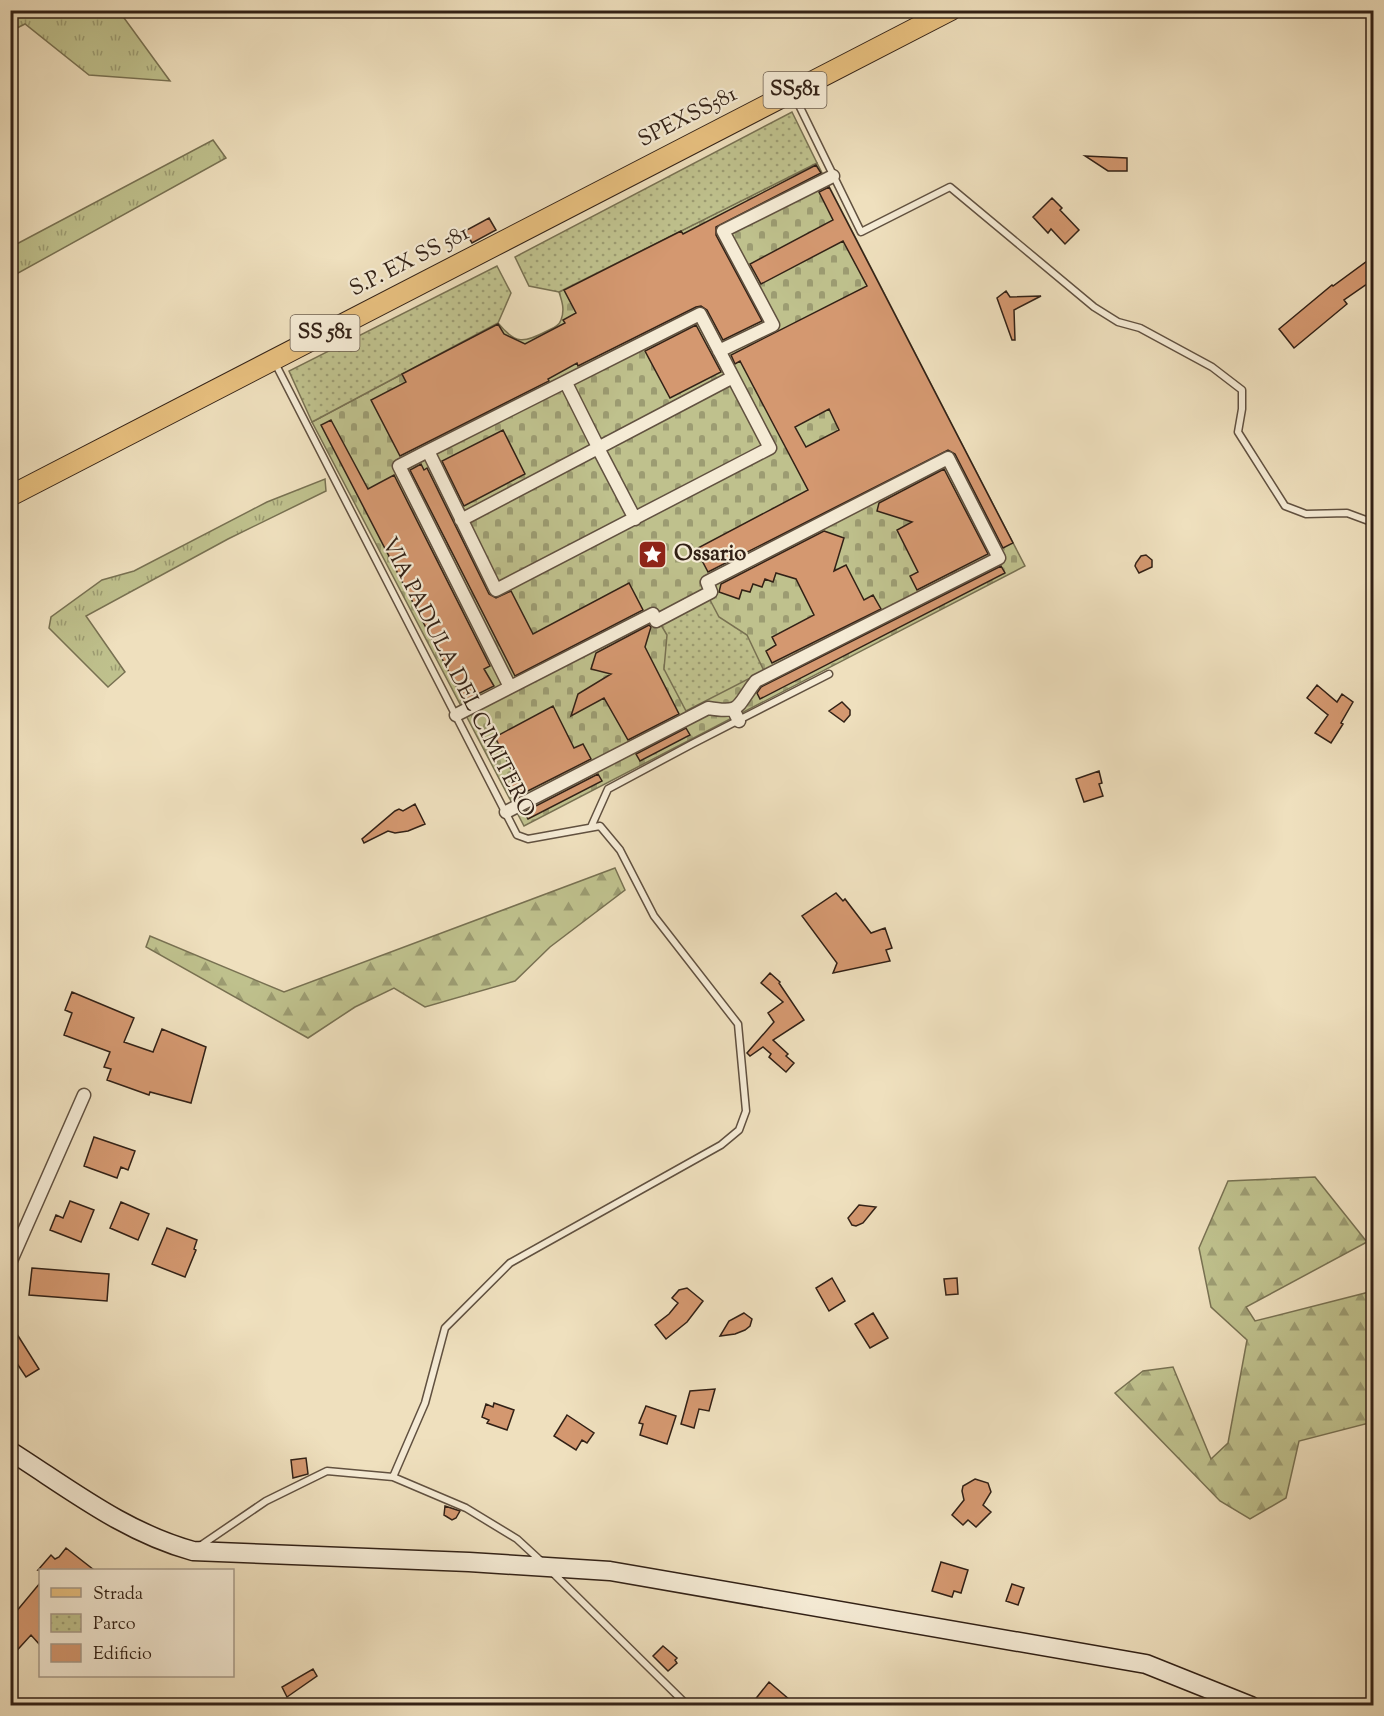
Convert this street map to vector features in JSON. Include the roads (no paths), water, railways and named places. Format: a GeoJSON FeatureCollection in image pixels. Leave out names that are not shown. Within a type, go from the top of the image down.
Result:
{"type":"FeatureCollection","features":[{"type":"Feature","properties":{"kind":"main road","name":"SPEXSS581"},"geometry":{"type":"LineString","coordinates":[[639,170],[951,10]]}},
{"type":"Feature","properties":{"kind":"main road","name":"S.P. EX SS 581"},"geometry":{"type":"LineString","coordinates":[[10,496],[639,170]]}},
{"type":"Feature","properties":{"kind":"street"},"geometry":{"type":"LineString","coordinates":[[719,351],[773,325],[723,231],[833,176]]}},
{"type":"Feature","properties":{"kind":"street"},"geometry":{"type":"LineString","coordinates":[[428,451],[496,590],[770,448],[700,314],[566,383],[428,451],[399,466],[510,687]]}},
{"type":"Feature","properties":{"kind":"street"},"geometry":{"type":"LineString","coordinates":[[462,520],[597,446],[733,377]]}},
{"type":"Feature","properties":{"kind":"street"},"geometry":{"type":"LineString","coordinates":[[566,383],[635,519]]}},
{"type":"Feature","properties":{"kind":"street"},"geometry":{"type":"LineString","coordinates":[[456,715],[653,614],[656,621],[711,592],[707,582],[948,458],[999,558],[756,681],[740,705],[733,709],[728,711],[708,708],[506,812]]}},
{"type":"Feature","properties":{"kind":"street"},"geometry":{"type":"LineString","coordinates":[[733,709],[739,721]]}},
{"type":"Feature","properties":{"kind":"street"},"geometry":{"type":"LineString","coordinates":[[10,1263],[84,1095]]}},
{"type":"Feature","properties":{"kind":"street"},"geometry":{"type":"LineString","coordinates":[[10,1451],[126,1526],[168,1544],[193,1551],[610,1571],[1146,1664],[1223,1700],[1251,1706]]}},
{"type":"Feature","properties":{"kind":"lane"},"geometry":{"type":"LineString","coordinates":[[792,92],[861,232],[950,187],[1094,307],[1118,322],[1140,328],[1212,367],[1242,390],[1238,432],[1285,507],[1306,514],[1347,513],[1374,523]]}},
{"type":"Feature","properties":{"kind":"lane","name":"VIA PADULA DEL CIMITERO"},"geometry":{"type":"LineString","coordinates":[[273,360],[517,835],[528,839],[591,827]]}},
{"type":"Feature","properties":{"kind":"lane"},"geometry":{"type":"LineString","coordinates":[[591,827],[608,789],[829,674]]}},
{"type":"Feature","properties":{"kind":"lane"},"geometry":{"type":"LineString","coordinates":[[393,1477],[425,1403],[445,1328],[510,1263],[721,1145],[739,1130],[746,1111],[738,1024],[654,916],[620,850],[600,826],[591,827]]}},
{"type":"Feature","properties":{"kind":"lane"},"geometry":{"type":"LineString","coordinates":[[193,1551],[266,1501],[327,1471],[393,1477],[466,1508],[517,1539],[688,1706]]}},
{"type":"Feature","properties":{"kind":"place","name":"Ossario"},"geometry":{"type":"Point","coordinates":[653,555]}}]}
